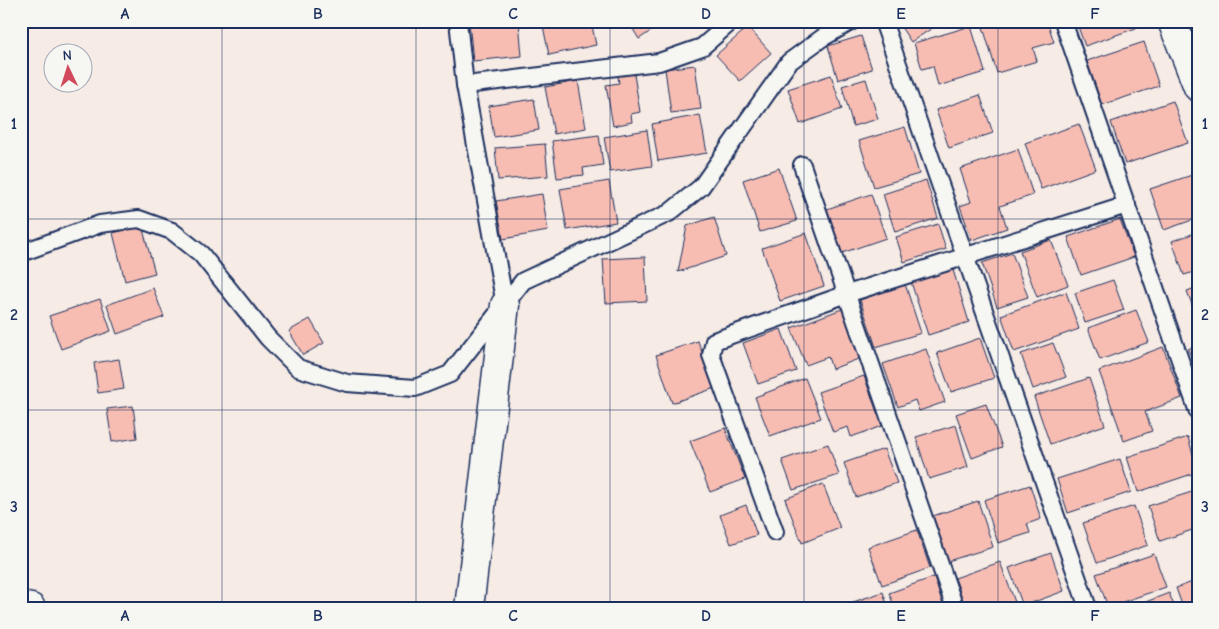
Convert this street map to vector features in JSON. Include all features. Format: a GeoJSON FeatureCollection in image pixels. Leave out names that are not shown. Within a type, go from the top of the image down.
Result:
{"type":"FeatureCollection","features":[{"type":"Feature","properties":{"kind":"street"},"geometry":{"type":"LineString","coordinates":[[1172,21],[1198,87]]}},
{"type":"Feature","properties":{"kind":"street"},"geometry":{"type":"LineString","coordinates":[[469,608],[505,305]]}},
{"type":"Feature","properties":{"kind":"street"},"geometry":{"type":"LineString","coordinates":[[21,606],[31,608]]}},
{"type":"Feature","properties":{"kind":"lane"},"geometry":{"type":"LineString","coordinates":[[458,21],[465,85],[505,305]]}},
{"type":"Feature","properties":{"kind":"lane"},"geometry":{"type":"LineString","coordinates":[[465,85],[659,62],[702,47],[732,21]]}},
{"type":"Feature","properties":{"kind":"lane"},"geometry":{"type":"LineString","coordinates":[[21,253],[100,224],[139,219],[172,231],[201,254],[268,338],[298,368],[321,377],[354,384],[415,388],[450,374],[523,281],[669,213],[701,187],[789,62],[822,38],[852,21]]}},
{"type":"Feature","properties":{"kind":"lane"},"geometry":{"type":"LineString","coordinates":[[884,21],[1088,608]]}},
{"type":"Feature","properties":{"kind":"lane"},"geometry":{"type":"LineString","coordinates":[[1063,21],[1198,412]]}},
{"type":"Feature","properties":{"kind":"lane"},"geometry":{"type":"LineString","coordinates":[[802,165],[955,608]]}},
{"type":"Feature","properties":{"kind":"lane"},"geometry":{"type":"LineString","coordinates":[[775,532],[711,356],[714,341],[847,294],[1127,204]]}},
{"type":"Feature","properties":{"kind":"building"},"geometry":{"type":"Polygon","coordinates":[[[519,21],[522,56],[473,61],[469,22],[519,21]]]}},
{"type":"Feature","properties":{"kind":"building"},"geometry":{"type":"Polygon","coordinates":[[[542,21],[591,21],[596,45],[549,55],[542,21]]]}},
{"type":"Feature","properties":{"kind":"building"},"geometry":{"type":"Polygon","coordinates":[[[628,21],[666,21],[639,39],[628,21]]]}},
{"type":"Feature","properties":{"kind":"building"},"geometry":{"type":"Polygon","coordinates":[[[791,21],[812,21],[810,28],[791,21]]]}},
{"type":"Feature","properties":{"kind":"building"},"geometry":{"type":"Polygon","coordinates":[[[897,21],[943,21],[911,42],[897,21]]]}},
{"type":"Feature","properties":{"kind":"building"},"geometry":{"type":"Polygon","coordinates":[[[1001,21],[1047,21],[1054,42],[1033,48],[1037,61],[997,73],[983,27],[1001,21]]]}},
{"type":"Feature","properties":{"kind":"building"},"geometry":{"type":"Polygon","coordinates":[[[1076,21],[1134,21],[1136,28],[1085,46],[1076,21]]]}},
{"type":"Feature","properties":{"kind":"building"},"geometry":{"type":"Polygon","coordinates":[[[971,26],[985,72],[938,86],[933,66],[922,69],[914,43],[971,26]]]}},
{"type":"Feature","properties":{"kind":"building"},"geometry":{"type":"Polygon","coordinates":[[[748,27],[771,53],[740,81],[716,55],[748,27]]]}},
{"type":"Feature","properties":{"kind":"building"},"geometry":{"type":"Polygon","coordinates":[[[861,36],[872,69],[838,80],[828,46],[861,36]]]}},
{"type":"Feature","properties":{"kind":"building"},"geometry":{"type":"Polygon","coordinates":[[[1144,42],[1159,86],[1102,105],[1087,61],[1144,42]]]}},
{"type":"Feature","properties":{"kind":"building"},"geometry":{"type":"Polygon","coordinates":[[[695,65],[701,109],[671,113],[665,69],[695,65]]]}},
{"type":"Feature","properties":{"kind":"building"},"geometry":{"type":"Polygon","coordinates":[[[633,68],[640,112],[631,114],[632,122],[613,126],[606,85],[619,83],[617,71],[633,68]]]}},
{"type":"Feature","properties":{"kind":"building"},"geometry":{"type":"Polygon","coordinates":[[[831,75],[842,109],[800,124],[788,89],[831,75]]]}},
{"type":"Feature","properties":{"kind":"building"},"geometry":{"type":"Polygon","coordinates":[[[866,79],[878,119],[853,126],[842,86],[866,79]]]}},
{"type":"Feature","properties":{"kind":"building"},"geometry":{"type":"Polygon","coordinates":[[[578,81],[586,128],[554,134],[545,87],[578,81]]]}},
{"type":"Feature","properties":{"kind":"building"},"geometry":{"type":"Polygon","coordinates":[[[980,95],[993,133],[949,148],[936,110],[980,95]]]}},
{"type":"Feature","properties":{"kind":"building"},"geometry":{"type":"Polygon","coordinates":[[[534,99],[539,130],[494,137],[489,106],[534,99]]]}},
{"type":"Feature","properties":{"kind":"building"},"geometry":{"type":"Polygon","coordinates":[[[1173,101],[1188,143],[1125,164],[1111,122],[1173,101]]]}},
{"type":"Feature","properties":{"kind":"building"},"geometry":{"type":"Polygon","coordinates":[[[700,115],[707,153],[658,161],[652,124],[700,115]]]}},
{"type":"Feature","properties":{"kind":"building"},"geometry":{"type":"Polygon","coordinates":[[[1079,124],[1096,169],[1041,189],[1025,143],[1079,124]]]}},
{"type":"Feature","properties":{"kind":"building"},"geometry":{"type":"Polygon","coordinates":[[[905,127],[919,174],[874,187],[859,141],[905,127]]]}},
{"type":"Feature","properties":{"kind":"building"},"geometry":{"type":"Polygon","coordinates":[[[647,130],[652,166],[610,172],[604,137],[647,130]]]}},
{"type":"Feature","properties":{"kind":"building"},"geometry":{"type":"Polygon","coordinates":[[[599,135],[603,165],[583,168],[584,175],[557,178],[552,141],[599,135]]]}},
{"type":"Feature","properties":{"kind":"building"},"geometry":{"type":"Polygon","coordinates":[[[545,144],[548,176],[498,180],[495,148],[545,144]]]}},
{"type":"Feature","properties":{"kind":"building"},"geometry":{"type":"Polygon","coordinates":[[[1018,149],[1033,195],[1000,206],[1007,228],[972,240],[960,206],[971,202],[960,169],[1018,149]]]}},
{"type":"Feature","properties":{"kind":"building"},"geometry":{"type":"Polygon","coordinates":[[[779,168],[797,221],[760,232],[743,180],[779,168]]]}},
{"type":"Feature","properties":{"kind":"building"},"geometry":{"type":"Polygon","coordinates":[[[1198,173],[1198,218],[1164,230],[1150,189],[1198,173]]]}},
{"type":"Feature","properties":{"kind":"building"},"geometry":{"type":"Polygon","coordinates":[[[926,180],[938,218],[895,232],[883,194],[926,180]]]}},
{"type":"Feature","properties":{"kind":"building"},"geometry":{"type":"Polygon","coordinates":[[[609,181],[616,222],[567,230],[560,189],[609,181]]]}},
{"type":"Feature","properties":{"kind":"building"},"geometry":{"type":"Polygon","coordinates":[[[542,194],[548,231],[503,239],[496,201],[542,194]]]}},
{"type":"Feature","properties":{"kind":"building"},"geometry":{"type":"Polygon","coordinates":[[[871,194],[886,238],[842,253],[827,209],[871,194]]]}},
{"type":"Feature","properties":{"kind":"building"},"geometry":{"type":"Polygon","coordinates":[[[714,217],[726,256],[678,272],[687,226],[714,217]]]}},
{"type":"Feature","properties":{"kind":"building"},"geometry":{"type":"Polygon","coordinates":[[[1120,219],[1134,257],[1081,275],[1068,237],[1120,219]]]}},
{"type":"Feature","properties":{"kind":"building"},"geometry":{"type":"Polygon","coordinates":[[[938,224],[946,249],[904,262],[896,237],[938,224]]]}},
{"type":"Feature","properties":{"kind":"building"},"geometry":{"type":"Polygon","coordinates":[[[142,226],[155,273],[125,281],[113,233],[142,226]]]}},
{"type":"Feature","properties":{"kind":"building"},"geometry":{"type":"Polygon","coordinates":[[[1198,232],[1198,271],[1184,275],[1172,241],[1198,232]]]}},
{"type":"Feature","properties":{"kind":"building"},"geometry":{"type":"Polygon","coordinates":[[[806,233],[824,286],[780,301],[762,248],[806,233]]]}},
{"type":"Feature","properties":{"kind":"building"},"geometry":{"type":"Polygon","coordinates":[[[1051,240],[1068,285],[1037,297],[1020,251],[1051,240]]]}},
{"type":"Feature","properties":{"kind":"building"},"geometry":{"type":"Polygon","coordinates":[[[1012,253],[1028,297],[997,307],[982,263],[1012,253]]]}},
{"type":"Feature","properties":{"kind":"building"},"geometry":{"type":"Polygon","coordinates":[[[645,257],[647,301],[606,303],[603,259],[645,257]]]}},
{"type":"Feature","properties":{"kind":"building"},"geometry":{"type":"Polygon","coordinates":[[[953,270],[969,322],[928,335],[911,282],[953,270]]]}},
{"type":"Feature","properties":{"kind":"building"},"geometry":{"type":"Polygon","coordinates":[[[1113,280],[1124,310],[1085,323],[1075,293],[1113,280]]]}},
{"type":"Feature","properties":{"kind":"building"},"geometry":{"type":"Polygon","coordinates":[[[905,284],[921,333],[876,347],[860,300],[905,284]]]}},
{"type":"Feature","properties":{"kind":"building"},"geometry":{"type":"Polygon","coordinates":[[[1198,287],[1198,321],[1187,291],[1198,287]]]}},
{"type":"Feature","properties":{"kind":"building"},"geometry":{"type":"Polygon","coordinates":[[[153,288],[164,317],[117,334],[107,305],[153,288]]]}},
{"type":"Feature","properties":{"kind":"building"},"geometry":{"type":"Polygon","coordinates":[[[1066,292],[1079,329],[1014,352],[1001,315],[1066,292]]]}},
{"type":"Feature","properties":{"kind":"building"},"geometry":{"type":"Polygon","coordinates":[[[100,299],[111,331],[61,349],[49,316],[100,299]]]}},
{"type":"Feature","properties":{"kind":"building"},"geometry":{"type":"Polygon","coordinates":[[[842,309],[861,358],[832,369],[828,357],[806,365],[791,328],[842,309]]]}},
{"type":"Feature","properties":{"kind":"building"},"geometry":{"type":"Polygon","coordinates":[[[1136,310],[1149,342],[1100,360],[1088,328],[1136,310]]]}},
{"type":"Feature","properties":{"kind":"building"},"geometry":{"type":"Polygon","coordinates":[[[310,319],[324,343],[303,355],[289,331],[310,319]]]}},
{"type":"Feature","properties":{"kind":"building"},"geometry":{"type":"Polygon","coordinates":[[[781,329],[796,371],[758,384],[743,343],[781,329]]]}},
{"type":"Feature","properties":{"kind":"building"},"geometry":{"type":"Polygon","coordinates":[[[980,338],[994,378],[951,392],[937,353],[980,338]]]}},
{"type":"Feature","properties":{"kind":"building"},"geometry":{"type":"Polygon","coordinates":[[[698,341],[715,388],[672,403],[656,355],[698,341]]]}},
{"type":"Feature","properties":{"kind":"building"},"geometry":{"type":"Polygon","coordinates":[[[1053,343],[1066,377],[1033,389],[1021,354],[1053,343]]]}},
{"type":"Feature","properties":{"kind":"building"},"geometry":{"type":"Polygon","coordinates":[[[1198,345],[1198,373],[1188,349],[1198,345]]]}},
{"type":"Feature","properties":{"kind":"building"},"geometry":{"type":"Polygon","coordinates":[[[1163,347],[1182,398],[1145,412],[1152,431],[1124,441],[1099,371],[1163,347]]]}},
{"type":"Feature","properties":{"kind":"building"},"geometry":{"type":"Polygon","coordinates":[[[926,349],[945,402],[919,411],[915,400],[898,407],[883,364],[926,349]]]}},
{"type":"Feature","properties":{"kind":"building"},"geometry":{"type":"Polygon","coordinates":[[[119,359],[124,389],[98,393],[94,363],[119,359]]]}},
{"type":"Feature","properties":{"kind":"building"},"geometry":{"type":"Polygon","coordinates":[[[864,376],[882,426],[851,437],[848,427],[833,432],[818,392],[864,376]]]}},
{"type":"Feature","properties":{"kind":"building"},"geometry":{"type":"Polygon","coordinates":[[[805,378],[821,418],[770,436],[755,397],[805,378]]]}},
{"type":"Feature","properties":{"kind":"building"},"geometry":{"type":"Polygon","coordinates":[[[1089,378],[1105,425],[1050,444],[1034,397],[1089,378]]]}},
{"type":"Feature","properties":{"kind":"building"},"geometry":{"type":"Polygon","coordinates":[[[986,404],[1002,447],[972,458],[956,414],[986,404]]]}},
{"type":"Feature","properties":{"kind":"building"},"geometry":{"type":"Polygon","coordinates":[[[133,406],[137,438],[112,442],[107,409],[133,406]]]}},
{"type":"Feature","properties":{"kind":"building"},"geometry":{"type":"Polygon","coordinates":[[[956,425],[968,467],[929,479],[916,437],[956,425]]]}},
{"type":"Feature","properties":{"kind":"building"},"geometry":{"type":"Polygon","coordinates":[[[725,428],[745,479],[710,492],[690,441],[725,428]]]}},
{"type":"Feature","properties":{"kind":"building"},"geometry":{"type":"Polygon","coordinates":[[[1188,437],[1198,472],[1138,492],[1127,457],[1188,437]]]}},
{"type":"Feature","properties":{"kind":"building"},"geometry":{"type":"Polygon","coordinates":[[[828,444],[839,475],[793,490],[782,460],[828,444]]]}},
{"type":"Feature","properties":{"kind":"building"},"geometry":{"type":"Polygon","coordinates":[[[884,449],[897,483],[856,497],[844,463],[884,449]]]}},
{"type":"Feature","properties":{"kind":"building"},"geometry":{"type":"Polygon","coordinates":[[[1120,459],[1131,492],[1068,513],[1057,479],[1120,459]]]}},
{"type":"Feature","properties":{"kind":"building"},"geometry":{"type":"Polygon","coordinates":[[[823,484],[840,528],[802,543],[785,499],[823,484]]]}},
{"type":"Feature","properties":{"kind":"building"},"geometry":{"type":"Polygon","coordinates":[[[1030,485],[1041,519],[1027,524],[1030,533],[998,543],[984,500],[1030,485]]]}},
{"type":"Feature","properties":{"kind":"building"},"geometry":{"type":"Polygon","coordinates":[[[1198,490],[1198,528],[1160,541],[1148,506],[1198,490]]]}},
{"type":"Feature","properties":{"kind":"building"},"geometry":{"type":"Polygon","coordinates":[[[978,501],[993,547],[948,561],[933,516],[978,501]]]}},
{"type":"Feature","properties":{"kind":"building"},"geometry":{"type":"Polygon","coordinates":[[[746,505],[757,535],[731,544],[720,515],[746,505]]]}},
{"type":"Feature","properties":{"kind":"building"},"geometry":{"type":"Polygon","coordinates":[[[1134,506],[1148,545],[1097,563],[1083,523],[1134,506]]]}},
{"type":"Feature","properties":{"kind":"building"},"geometry":{"type":"Polygon","coordinates":[[[917,530],[930,568],[882,585],[868,547],[917,530]]]}},
{"type":"Feature","properties":{"kind":"building"},"geometry":{"type":"Polygon","coordinates":[[[1051,553],[1064,591],[1023,606],[1009,568],[1051,553]]]}},
{"type":"Feature","properties":{"kind":"building"},"geometry":{"type":"Polygon","coordinates":[[[1154,554],[1166,587],[1108,607],[1096,574],[1154,554]]]}},
{"type":"Feature","properties":{"kind":"building"},"geometry":{"type":"Polygon","coordinates":[[[1000,562],[1015,602],[998,608],[966,608],[955,578],[1000,562]]]}},
{"type":"Feature","properties":{"kind":"building"},"geometry":{"type":"Polygon","coordinates":[[[934,577],[944,608],[895,608],[889,593],[934,577]]]}},
{"type":"Feature","properties":{"kind":"building"},"geometry":{"type":"Polygon","coordinates":[[[1198,580],[1198,608],[1183,608],[1176,588],[1198,580]]]}},
{"type":"Feature","properties":{"kind":"building"},"geometry":{"type":"Polygon","coordinates":[[[883,592],[888,608],[835,608],[883,592]]]}},
{"type":"Feature","properties":{"kind":"building"},"geometry":{"type":"Polygon","coordinates":[[[1169,593],[1175,608],[1130,608],[1169,593]]]}}]}
